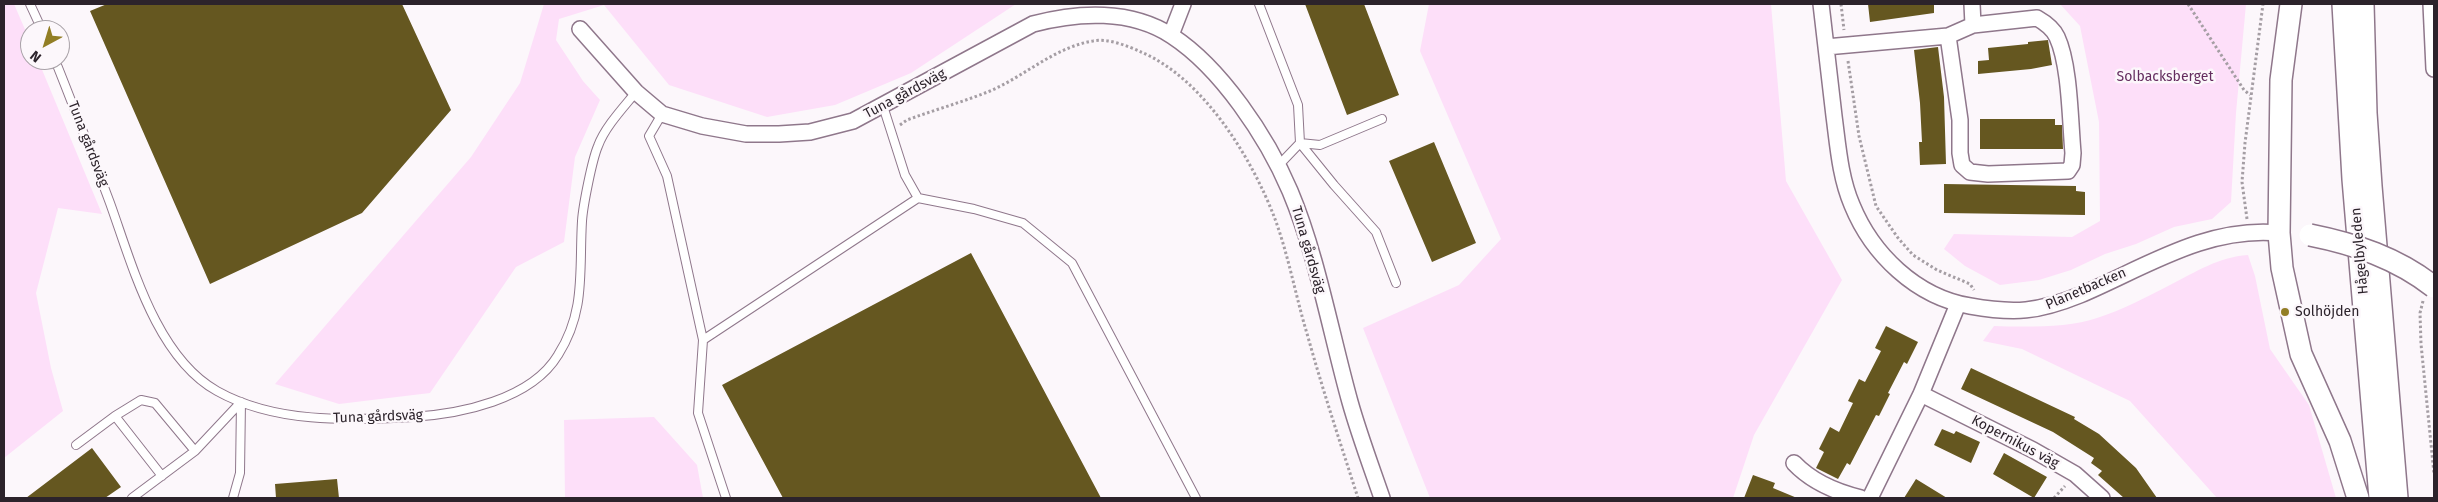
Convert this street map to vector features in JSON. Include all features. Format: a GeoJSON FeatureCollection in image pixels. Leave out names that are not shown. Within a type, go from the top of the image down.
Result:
{"type":"FeatureCollection","features":[{"type":"Feature","properties":{"kind":"main road"},"geometry":{"type":"LineString","coordinates":[[2291,4],[2281,80],[2279,223],[2282,268],[2301,354],[2340,441],[2358,498]]}},
{"type":"Feature","properties":{"kind":"main road","name":"Hågelbyleden"},"geometry":{"type":"LineString","coordinates":[[2343,4],[2353,178],[2380,498]]}},
{"type":"Feature","properties":{"kind":"main road","name":"Hågelbyleden"},"geometry":{"type":"LineString","coordinates":[[2363,4],[2368,140],[2397,498]]}},
{"type":"Feature","properties":{"kind":"main road"},"geometry":{"type":"LineString","coordinates":[[2279,223],[2310,235],[2362,248],[2385,257],[2430,291]]}},
{"type":"Feature","properties":{"kind":"main road"},"geometry":{"type":"LineString","coordinates":[[2390,403],[2407,498]]}},
{"type":"Feature","properties":{"kind":"street"},"geometry":{"type":"LineString","coordinates":[[1171,35],[1183,4]]}},
{"type":"Feature","properties":{"kind":"street","name":"Planetbacken"},"geometry":{"type":"LineString","coordinates":[[1821,4],[1844,180],[1852,205],[1878,250],[1916,285],[1931,294],[1958,304],[2016,312],[2048,307],[2191,244],[2263,231],[2279,223]]}},
{"type":"Feature","properties":{"kind":"street"},"geometry":{"type":"LineString","coordinates":[[1972,4],[1973,25]]}},
{"type":"Feature","properties":{"kind":"street"},"geometry":{"type":"LineString","coordinates":[[2431,4],[2434,69]]}},
{"type":"Feature","properties":{"kind":"street","name":"Tuna gårdsväg"},"geometry":{"type":"LineString","coordinates":[[580,29],[636,92],[662,114],[702,126],[737,132],[779,134],[810,132],[853,121],[1033,24],[1059,17],[1084,14],[1110,15],[1143,23],[1171,35],[1197,56],[1237,101],[1278,167],[1289,190],[1303,228],[1350,404],[1382,498]]}},
{"type":"Feature","properties":{"kind":"street"},"geometry":{"type":"LineString","coordinates":[[1826,47],[1948,36],[1973,25],[2037,18],[2057,36],[2065,70],[2073,153],[2072,165],[2068,171],[1988,174],[1970,172],[1962,166],[1960,120],[1948,36]]}},
{"type":"Feature","properties":{"kind":"street"},"geometry":{"type":"LineString","coordinates":[[1870,498],[1921,394],[1958,304]]}},
{"type":"Feature","properties":{"kind":"street","name":"Kopernikus väg"},"geometry":{"type":"LineString","coordinates":[[1921,394],[2050,459],[2075,474],[2102,498]]}},
{"type":"Feature","properties":{"kind":"street"},"geometry":{"type":"LineString","coordinates":[[1794,463],[1806,476],[1844,494],[1861,498]]}},
{"type":"Feature","properties":{"kind":"lane"},"geometry":{"type":"LineString","coordinates":[[30,4],[37,20]]}},
{"type":"Feature","properties":{"kind":"lane"},"geometry":{"type":"LineString","coordinates":[[1259,4],[1298,105],[1300,143],[1376,232],[1396,283]]}},
{"type":"Feature","properties":{"kind":"lane","name":"Tuna gårdsväg"},"geometry":{"type":"LineString","coordinates":[[59,70],[111,205],[138,286],[167,340],[192,372],[215,390],[241,402],[287,414],[338,421],[417,417],[476,409],[510,395],[536,378],[557,358],[573,330],[579,299],[582,218],[598,146],[636,92]]}},
{"type":"Feature","properties":{"kind":"lane"},"geometry":{"type":"LineString","coordinates":[[883,106],[905,175],[918,198]]}},
{"type":"Feature","properties":{"kind":"lane"},"geometry":{"type":"LineString","coordinates":[[662,114],[649,136],[666,176],[704,340],[698,413],[726,498]]}},
{"type":"Feature","properties":{"kind":"lane"},"geometry":{"type":"LineString","coordinates":[[1300,143],[1320,145],[1382,119]]}},
{"type":"Feature","properties":{"kind":"lane"},"geometry":{"type":"LineString","coordinates":[[1278,167],[1300,143]]}},
{"type":"Feature","properties":{"kind":"lane"},"geometry":{"type":"LineString","coordinates":[[704,340],[918,198],[974,209],[1023,223],[1072,263],[1196,498]]}},
{"type":"Feature","properties":{"kind":"lane"},"geometry":{"type":"LineString","coordinates":[[76,445],[115,416],[141,400],[155,403],[195,451]]}},
{"type":"Feature","properties":{"kind":"lane"},"geometry":{"type":"LineString","coordinates":[[132,498],[195,451],[241,402]]}},
{"type":"Feature","properties":{"kind":"lane"},"geometry":{"type":"LineString","coordinates":[[233,498],[240,473],[241,402]]}},
{"type":"Feature","properties":{"kind":"lane"},"geometry":{"type":"LineString","coordinates":[[115,416],[162,476]]}},
{"type":"Feature","properties":{"kind":"path"},"geometry":{"type":"LineString","coordinates":[[1841,4],[1859,136],[1876,206],[1898,238],[1913,255],[1936,270],[1970,284],[1977,293]]}},
{"type":"Feature","properties":{"kind":"path"},"geometry":{"type":"LineString","coordinates":[[2188,4],[2244,90],[2250,96]]}},
{"type":"Feature","properties":{"kind":"path"},"geometry":{"type":"LineString","coordinates":[[2247,220],[2242,182],[2250,96],[2263,4]]}},
{"type":"Feature","properties":{"kind":"path"},"geometry":{"type":"LineString","coordinates":[[890,132],[907,120],[991,90],[1048,58],[1074,46],[1095,40],[1124,45],[1165,64],[1190,84],[1216,115],[1255,171],[1275,220],[1328,406],[1358,498]]}},
{"type":"Feature","properties":{"kind":"path"},"geometry":{"type":"LineString","coordinates":[[2239,222],[2247,220],[2279,223]]}},
{"type":"Feature","properties":{"kind":"path"},"geometry":{"type":"LineString","coordinates":[[2430,291],[2420,313],[2421,344],[2434,474]]}},
{"type":"Feature","properties":{"kind":"green space"},"geometry":{"type":"Polygon","coordinates":[[[4,4],[14,4],[21,20],[20,70],[42,70],[102,214],[58,208],[36,293],[51,368],[63,411],[4,458],[4,4]]]}},
{"type":"Feature","properties":{"kind":"green space"},"geometry":{"type":"Polygon","coordinates":[[[544,4],[1016,4],[911,73],[835,105],[767,117],[669,85],[604,5],[559,19],[556,40],[583,81],[600,100],[575,157],[564,242],[516,267],[430,393],[339,404],[275,384],[471,157],[520,83],[544,4]]]}},
{"type":"Feature","properties":{"kind":"green space"},"geometry":{"type":"Polygon","coordinates":[[[1429,4],[1771,4],[1786,181],[1842,280],[1754,435],[1733,498],[1430,498],[1363,328],[1459,285],[1501,239],[1420,51],[1429,4]]]}},
{"type":"Feature","properties":{"kind":"green space","name":"Solbacksberget"},"geometry":{"type":"Polygon","coordinates":[[[2060,4],[2246,4],[2236,113],[2231,202],[2212,219],[2174,227],[2136,244],[2105,254],[2071,270],[2039,280],[2000,285],[1965,266],[1944,249],[1954,234],[2072,237],[2100,221],[2099,122],[2080,26],[2060,4]]]}},
{"type":"Feature","properties":{"kind":"green space"},"geometry":{"type":"Polygon","coordinates":[[[2248,255],[2255,276],[2270,349],[2309,405],[2336,498],[2217,498],[2130,401],[2022,349],[1983,341],[1994,326],[2032,327],[2074,324],[2097,318],[2134,303],[2217,262],[2248,255]]]}},
{"type":"Feature","properties":{"kind":"green space"},"geometry":{"type":"Polygon","coordinates":[[[654,417],[697,465],[703,498],[565,498],[564,420],[654,417]]]}},
{"type":"Feature","properties":{"kind":"building"},"geometry":{"type":"Polygon","coordinates":[[[107,4],[402,4],[451,110],[362,213],[210,284],[90,11],[107,4]]]}},
{"type":"Feature","properties":{"kind":"building"},"geometry":{"type":"Polygon","coordinates":[[[1305,4],[1364,4],[1399,95],[1347,115],[1305,4]]]}},
{"type":"Feature","properties":{"kind":"building"},"geometry":{"type":"Polygon","coordinates":[[[1868,4],[1934,4],[1934,13],[1870,22],[1868,4]]]}},
{"type":"Feature","properties":{"kind":"building"},"geometry":{"type":"Polygon","coordinates":[[[2048,40],[2052,65],[1978,74],[1978,61],[1989,60],[1988,48],[2048,40]]]}},
{"type":"Feature","properties":{"kind":"building"},"geometry":{"type":"Polygon","coordinates":[[[1938,47],[1944,97],[1946,164],[1920,165],[1919,142],[1922,142],[1920,103],[1914,50],[1938,47]]]}},
{"type":"Feature","properties":{"kind":"building"},"geometry":{"type":"Polygon","coordinates":[[[1980,119],[2055,119],[2055,125],[2062,125],[2063,149],[1980,149],[1980,119]]]}},
{"type":"Feature","properties":{"kind":"building"},"geometry":{"type":"Polygon","coordinates":[[[1434,142],[1476,243],[1432,262],[1389,161],[1434,142]]]}},
{"type":"Feature","properties":{"kind":"building"},"geometry":{"type":"Polygon","coordinates":[[[1944,184],[2076,186],[2076,191],[2085,192],[2085,215],[1944,213],[1944,184]]]}},
{"type":"Feature","properties":{"kind":"building"},"geometry":{"type":"Polygon","coordinates":[[[971,253],[1101,498],[783,498],[722,385],[971,253]]]}},
{"type":"Feature","properties":{"kind":"building"},"geometry":{"type":"Polygon","coordinates":[[[1886,326],[1918,342],[1907,364],[1904,362],[1879,416],[1876,415],[1850,465],[1847,463],[1838,479],[1816,468],[1824,452],[1819,449],[1830,427],[1839,432],[1853,403],[1848,401],[1859,379],[1865,382],[1881,351],[1875,348],[1886,326]]]}},
{"type":"Feature","properties":{"kind":"building"},"geometry":{"type":"Polygon","coordinates":[[[1971,368],[2075,417],[2074,419],[2099,434],[2136,468],[2157,498],[2124,498],[2098,475],[2102,471],[2091,463],[2094,458],[2053,432],[1961,389],[1971,368]]]}},
{"type":"Feature","properties":{"kind":"building"},"geometry":{"type":"Polygon","coordinates":[[[1942,429],[1954,434],[1956,431],[1980,442],[1971,463],[1934,445],[1942,429]]]}},
{"type":"Feature","properties":{"kind":"building"},"geometry":{"type":"Polygon","coordinates":[[[92,448],[121,487],[105,498],[26,498],[92,448]]]}},
{"type":"Feature","properties":{"kind":"building"},"geometry":{"type":"Polygon","coordinates":[[[2004,453],[2047,477],[2034,498],[1993,474],[2004,453]]]}},
{"type":"Feature","properties":{"kind":"building"},"geometry":{"type":"Polygon","coordinates":[[[1753,475],[1775,483],[1773,488],[1797,498],[1744,498],[1753,475]]]}},
{"type":"Feature","properties":{"kind":"building"},"geometry":{"type":"Polygon","coordinates":[[[337,479],[339,498],[276,498],[275,484],[337,479]]]}},
{"type":"Feature","properties":{"kind":"building"},"geometry":{"type":"Polygon","coordinates":[[[1916,479],[1947,498],[1904,498],[1916,479]]]}},
{"type":"Feature","properties":{"kind":"place","name":"Solhöjden"},"geometry":{"type":"Point","coordinates":[2285,312]}}]}
